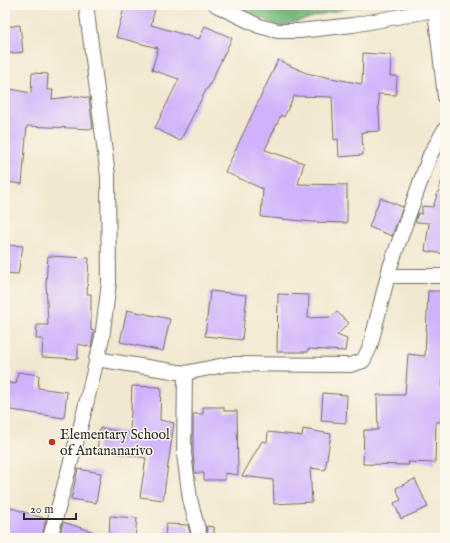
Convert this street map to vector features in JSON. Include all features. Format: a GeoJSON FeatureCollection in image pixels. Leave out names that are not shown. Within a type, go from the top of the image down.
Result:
{"type":"FeatureCollection","features":[{"type":"Feature","properties":{"kind":"street"},"geometry":{"type":"LineString","coordinates":[[50,538],[82,422],[102,338],[109,283],[108,176],[86,5]]}},
{"type":"Feature","properties":{"kind":"street"},"geometry":{"type":"LineString","coordinates":[[216,5],[259,26],[278,31],[299,31],[353,24],[440,9],[445,97]]}},
{"type":"Feature","properties":{"kind":"street"},"geometry":{"type":"LineString","coordinates":[[96,359],[185,373],[229,364],[350,365],[363,361],[370,347],[388,276],[430,155],[445,129]]}},
{"type":"Feature","properties":{"kind":"street"},"geometry":{"type":"LineString","coordinates":[[388,276],[445,276]]}},
{"type":"Feature","properties":{"kind":"street"},"geometry":{"type":"LineString","coordinates":[[185,373],[184,454],[190,498],[200,538]]}},
{"type":"Feature","properties":{"kind":"green space"},"geometry":{"type":"Polygon","coordinates":[[[235,5],[364,5],[327,13],[279,27],[235,5]]]}},
{"type":"Feature","properties":{"kind":"building"},"geometry":{"type":"Polygon","coordinates":[[[125,5],[156,5],[151,25],[199,39],[205,26],[232,38],[180,141],[155,128],[179,79],[152,70],[158,48],[116,37],[125,5]]]}},
{"type":"Feature","properties":{"kind":"building"},"geometry":{"type":"Polygon","coordinates":[[[20,25],[23,52],[5,54],[5,27],[20,25]]]}},
{"type":"Feature","properties":{"kind":"building"},"geometry":{"type":"Polygon","coordinates":[[[363,53],[391,55],[390,76],[397,76],[396,95],[378,94],[380,131],[362,132],[363,155],[339,157],[338,139],[334,140],[332,97],[294,96],[284,117],[281,115],[265,150],[304,163],[298,184],[347,185],[347,223],[313,222],[261,217],[263,189],[225,172],[278,60],[306,73],[362,84],[363,53]]]}},
{"type":"Feature","properties":{"kind":"building"},"geometry":{"type":"Polygon","coordinates":[[[32,73],[48,74],[47,90],[53,90],[52,99],[77,96],[89,98],[93,129],[27,126],[22,184],[5,182],[5,88],[31,93],[32,73]]]}},
{"type":"Feature","properties":{"kind":"building"},"geometry":{"type":"Polygon","coordinates":[[[442,180],[445,181],[445,254],[425,251],[429,223],[415,222],[418,213],[422,214],[422,206],[433,207],[442,180]]]}},
{"type":"Feature","properties":{"kind":"building"},"geometry":{"type":"Polygon","coordinates":[[[380,198],[403,207],[392,236],[369,227],[380,198]]]}},
{"type":"Feature","properties":{"kind":"building"},"geometry":{"type":"Polygon","coordinates":[[[5,245],[23,246],[18,274],[5,273],[5,245]]]}},
{"type":"Feature","properties":{"kind":"building"},"geometry":{"type":"Polygon","coordinates":[[[48,256],[89,258],[87,294],[91,294],[91,330],[94,331],[91,347],[78,344],[78,359],[42,357],[43,339],[36,339],[37,325],[48,325],[46,283],[48,256]]]}},
{"type":"Feature","properties":{"kind":"building"},"geometry":{"type":"Polygon","coordinates":[[[210,291],[247,295],[242,340],[205,336],[210,291]]]}},
{"type":"Feature","properties":{"kind":"building"},"geometry":{"type":"Polygon","coordinates":[[[428,291],[445,291],[445,356],[442,388],[445,388],[445,422],[436,422],[435,463],[408,462],[409,465],[363,464],[364,430],[378,430],[377,395],[405,395],[408,354],[425,356],[428,291]]]}},
{"type":"Feature","properties":{"kind":"building"},"geometry":{"type":"Polygon","coordinates":[[[278,294],[309,295],[308,318],[331,317],[337,312],[349,323],[337,335],[347,339],[345,351],[308,349],[308,352],[277,352],[278,294]]]}},
{"type":"Feature","properties":{"kind":"building"},"geometry":{"type":"Polygon","coordinates":[[[127,310],[170,319],[163,351],[120,342],[127,310]]]}},
{"type":"Feature","properties":{"kind":"building"},"geometry":{"type":"Polygon","coordinates":[[[18,372],[39,375],[38,388],[67,392],[64,418],[5,409],[5,382],[16,384],[18,372]]]}},
{"type":"Feature","properties":{"kind":"building"},"geometry":{"type":"Polygon","coordinates":[[[132,386],[161,387],[160,420],[174,423],[163,500],[140,497],[146,458],[97,450],[100,428],[130,433],[132,386]]]}},
{"type":"Feature","properties":{"kind":"building"},"geometry":{"type":"Polygon","coordinates":[[[323,393],[347,395],[346,423],[321,421],[323,393]]]}},
{"type":"Feature","properties":{"kind":"building"},"geometry":{"type":"Polygon","coordinates":[[[203,407],[224,407],[224,411],[237,411],[238,475],[225,473],[225,480],[204,480],[204,473],[195,473],[193,453],[193,414],[203,414],[203,407]]]}},
{"type":"Feature","properties":{"kind":"building"},"geometry":{"type":"Polygon","coordinates":[[[303,429],[331,434],[325,470],[310,468],[312,502],[274,504],[273,480],[242,476],[262,441],[267,442],[268,432],[302,436],[303,429]]]}},
{"type":"Feature","properties":{"kind":"building"},"geometry":{"type":"Polygon","coordinates":[[[78,469],[101,473],[96,503],[71,499],[78,469]]]}},
{"type":"Feature","properties":{"kind":"building"},"geometry":{"type":"Polygon","coordinates":[[[415,479],[428,507],[401,519],[394,503],[401,500],[396,488],[415,479]]]}},
{"type":"Feature","properties":{"kind":"building"},"geometry":{"type":"Polygon","coordinates":[[[5,506],[46,519],[42,538],[5,538],[5,506]]]}},
{"type":"Feature","properties":{"kind":"building"},"geometry":{"type":"Polygon","coordinates":[[[110,516],[137,518],[135,538],[109,538],[110,516]]]}},
{"type":"Feature","properties":{"kind":"building"},"geometry":{"type":"Polygon","coordinates":[[[63,522],[103,535],[103,538],[59,538],[63,522]]]}},
{"type":"Feature","properties":{"kind":"building"},"geometry":{"type":"Polygon","coordinates":[[[166,524],[188,525],[191,538],[165,538],[166,524]]]}},
{"type":"Feature","properties":{"kind":"building"},"geometry":{"type":"Polygon","coordinates":[[[206,526],[214,527],[214,538],[208,538],[206,526]]]}},
{"type":"Feature","properties":{"kind":"place","name":"Elementary School of Antananarivo"},"geometry":{"type":"Point","coordinates":[52,442]}}]}
